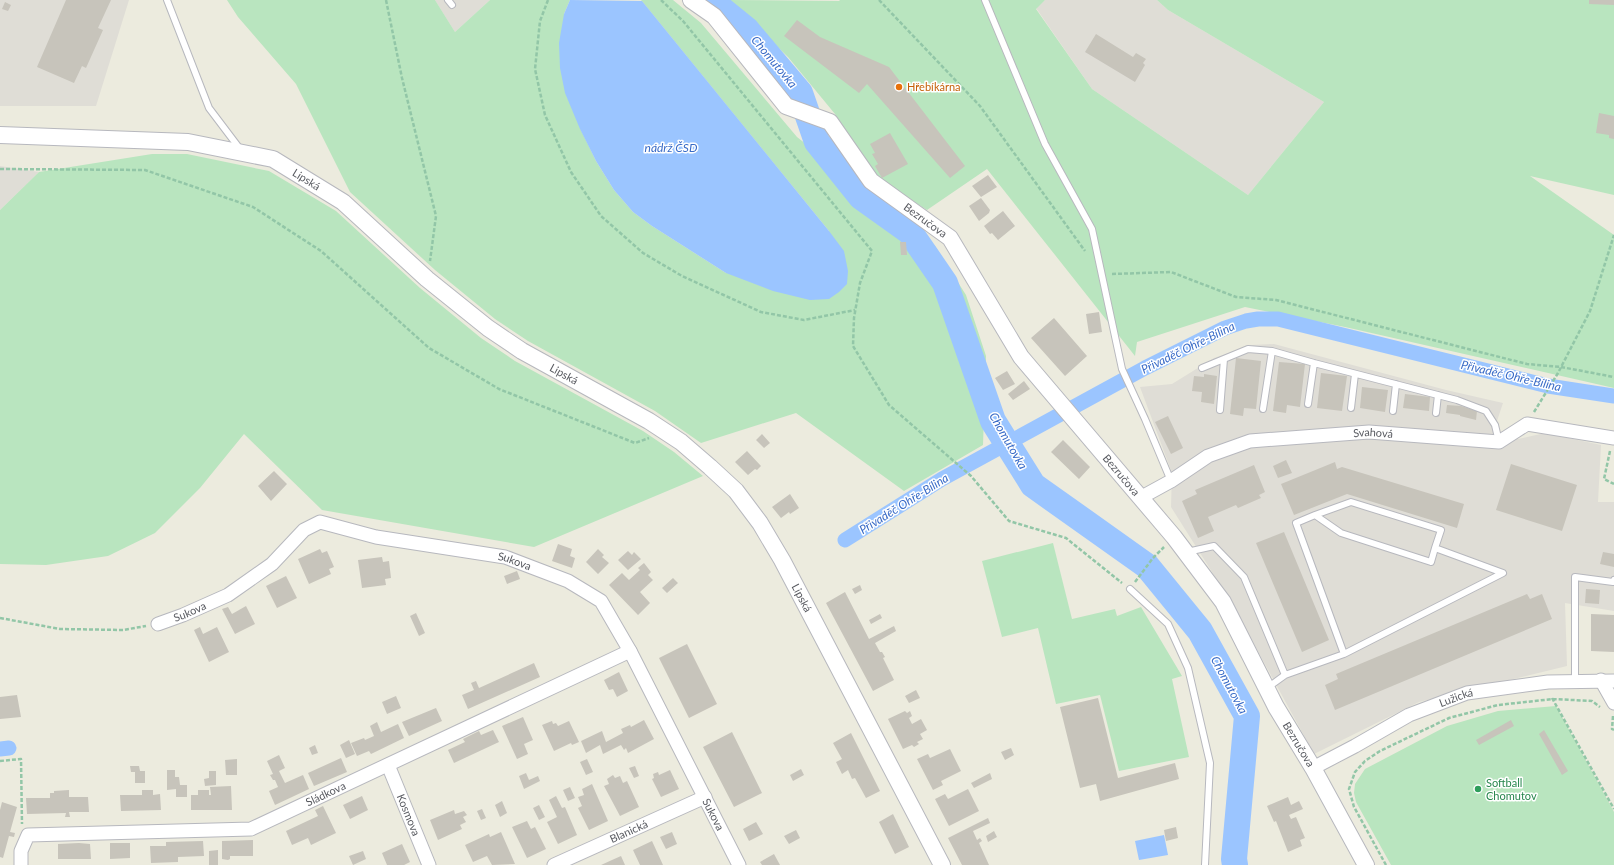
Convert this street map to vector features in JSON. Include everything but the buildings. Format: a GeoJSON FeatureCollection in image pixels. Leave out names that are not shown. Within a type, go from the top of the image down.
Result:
{"type":"FeatureCollection","features":[{"type":"Feature","properties":{"kind":"street","name":"Bezručova"},"geometry":{"type":"LineString","coordinates":[[691,0],[714,16],[786,106],[830,122],[871,182],[950,238],[1021,357],[1185,552],[1223,602],[1276,707],[1313,768],[1366,865]]}},
{"type":"Feature","properties":{"kind":"street","name":"Lipská"},"geometry":{"type":"LineString","coordinates":[[0,135],[188,142],[273,159],[343,202],[427,279],[488,328],[522,351],[649,421],[681,442],[736,491],[760,523],[782,560],[942,865]]}},
{"type":"Feature","properties":{"kind":"street"},"geometry":{"type":"LineString","coordinates":[[1499,442],[1527,424],[1613,438]]}},
{"type":"Feature","properties":{"kind":"street","name":"Svahová"},"geometry":{"type":"LineString","coordinates":[[1140,498],[1171,481],[1208,456],[1250,441],[1369,432],[1499,442]]}},
{"type":"Feature","properties":{"kind":"street","name":"Sukova"},"geometry":{"type":"LineString","coordinates":[[158,624],[183,615],[228,594],[272,564],[304,530],[320,522],[376,537],[505,557],[568,581],[601,601],[630,651],[740,865]]}},
{"type":"Feature","properties":{"kind":"street","name":"Sládkova"},"geometry":{"type":"LineString","coordinates":[[28,835],[251,829],[630,651]]}},
{"type":"Feature","properties":{"kind":"street"},"geometry":{"type":"LineString","coordinates":[[1608,680],[1608,708]]}},
{"type":"Feature","properties":{"kind":"street","name":"Lužická"},"geometry":{"type":"LineString","coordinates":[[1313,768],[1409,715],[1467,693],[1548,682],[1608,680]]}},
{"type":"Feature","properties":{"kind":"street","name":"Kosmova"},"geometry":{"type":"LineString","coordinates":[[388,765],[430,865]]}},
{"type":"Feature","properties":{"kind":"street","name":"Blanická"},"geometry":{"type":"LineString","coordinates":[[554,865],[705,798]]}},
{"type":"Feature","properties":{"kind":"street"},"geometry":{"type":"LineString","coordinates":[[21,865],[21,851],[28,835]]}},
{"type":"Feature","properties":{"kind":"lane"},"geometry":{"type":"LineString","coordinates":[[167,0],[209,108],[243,153]]}},
{"type":"Feature","properties":{"kind":"lane"},"geometry":{"type":"LineString","coordinates":[[985,0],[1045,144],[1092,229],[1122,370],[1145,419],[1171,481]]}},
{"type":"Feature","properties":{"kind":"lane"},"geometry":{"type":"LineString","coordinates":[[1202,368],[1248,349],[1272,351],[1457,400],[1486,411],[1495,425],[1499,442]]}},
{"type":"Feature","properties":{"kind":"lane"},"geometry":{"type":"LineString","coordinates":[[1263,409],[1272,351]]}},
{"type":"Feature","properties":{"kind":"lane"},"geometry":{"type":"LineString","coordinates":[[1220,410],[1224,359]]}},
{"type":"Feature","properties":{"kind":"lane"},"geometry":{"type":"LineString","coordinates":[[1308,404],[1314,363]]}},
{"type":"Feature","properties":{"kind":"lane"},"geometry":{"type":"LineString","coordinates":[[1351,408],[1355,374]]}},
{"type":"Feature","properties":{"kind":"lane"},"geometry":{"type":"LineString","coordinates":[[1393,411],[1396,384]]}},
{"type":"Feature","properties":{"kind":"lane"},"geometry":{"type":"LineString","coordinates":[[1436,413],[1438,395]]}},
{"type":"Feature","properties":{"kind":"lane"},"geometry":{"type":"LineString","coordinates":[[1315,515],[1341,533],[1431,562],[1441,530],[1351,502],[1315,515],[1296,523],[1344,654]]}},
{"type":"Feature","properties":{"kind":"lane"},"geometry":{"type":"LineString","coordinates":[[1185,552],[1214,546],[1244,577],[1285,675]]}},
{"type":"Feature","properties":{"kind":"lane"},"geometry":{"type":"LineString","coordinates":[[1267,688],[1285,675],[1344,654],[1502,573],[1436,548]]}},
{"type":"Feature","properties":{"kind":"lane"},"geometry":{"type":"LineString","coordinates":[[1576,681],[1575,576],[1613,582],[1614,580]]}},
{"type":"Feature","properties":{"kind":"lane"},"geometry":{"type":"LineString","coordinates":[[1130,589],[1168,624],[1188,668],[1210,763],[1205,865]]}},
{"type":"Feature","properties":{"kind":"path"},"geometry":{"type":"LineString","coordinates":[[386,0],[402,78],[436,216],[427,279]]}},
{"type":"Feature","properties":{"kind":"path"},"geometry":{"type":"LineString","coordinates":[[548,0],[540,21],[535,69],[545,115],[571,172],[601,216],[643,253],[682,276],[761,312],[804,320],[855,310]]}},
{"type":"Feature","properties":{"kind":"path"},"geometry":{"type":"LineString","coordinates":[[661,0],[683,21],[872,251],[860,283],[855,310],[853,346],[889,404],[971,476],[1009,521],[1066,538],[1130,589],[1153,558]]}},
{"type":"Feature","properties":{"kind":"path"},"geometry":{"type":"LineString","coordinates":[[879,0],[980,106],[1086,252]]}},
{"type":"Feature","properties":{"kind":"path"},"geometry":{"type":"LineString","coordinates":[[0,169],[145,170],[253,207],[321,251],[429,348],[499,389],[635,444],[666,432]]}},
{"type":"Feature","properties":{"kind":"path"},"geometry":{"type":"LineString","coordinates":[[1531,416],[1561,368],[1590,311],[1614,235]]}},
{"type":"Feature","properties":{"kind":"path"},"geometry":{"type":"LineString","coordinates":[[1102,274],[1171,272],[1236,297],[1276,300],[1527,364],[1614,377]]}},
{"type":"Feature","properties":{"kind":"path"},"geometry":{"type":"LineString","coordinates":[[1613,438],[1604,479],[1614,484]]}},
{"type":"Feature","properties":{"kind":"path"},"geometry":{"type":"LineString","coordinates":[[0,618],[60,630],[123,630],[158,624]]}},
{"type":"Feature","properties":{"kind":"path"},"geometry":{"type":"LineString","coordinates":[[1548,682],[1553,699],[1614,810]]}},
{"type":"Feature","properties":{"kind":"path"},"geometry":{"type":"LineString","coordinates":[[1386,865],[1354,807],[1349,789],[1355,772],[1365,761],[1380,751],[1450,718],[1498,705],[1553,699],[1592,701],[1608,708],[1613,716],[1612,729],[1614,730]]}},
{"type":"Feature","properties":{"kind":"path"},"geometry":{"type":"LineString","coordinates":[[0,761],[21,759],[22,824],[28,835]]}},
{"type":"Feature","properties":{"kind":"shaded area"},"geometry":{"type":"Polygon","coordinates":[[[0,0],[129,0],[96,106],[0,106],[0,0]]]}},
{"type":"Feature","properties":{"kind":"shaded area"},"geometry":{"type":"Polygon","coordinates":[[[435,0],[490,0],[455,32],[435,0]]]}},
{"type":"Feature","properties":{"kind":"shaded area"},"geometry":{"type":"Polygon","coordinates":[[[1045,0],[1157,0],[1168,10],[1324,102],[1248,195],[1092,89],[1036,8],[1045,0]]]}},
{"type":"Feature","properties":{"kind":"shaded area"},"geometry":{"type":"Polygon","coordinates":[[[0,166],[39,172],[0,210],[0,166]]]}},
{"type":"Feature","properties":{"kind":"shaded area"},"geometry":{"type":"Polygon","coordinates":[[[1274,344],[1446,390],[1503,403],[1492,436],[1518,439],[1545,433],[1601,445],[1598,502],[1614,502],[1614,611],[1565,603],[1567,666],[1419,702],[1314,754],[1231,602],[1171,507],[1172,473],[1140,387],[1172,384],[1214,358],[1252,345],[1274,344]]]}},
{"type":"Feature","properties":{"kind":"green space"},"geometry":{"type":"Polygon","coordinates":[[[227,0],[435,0],[455,32],[490,0],[570,0],[564,14],[580,128],[596,161],[614,190],[633,212],[652,226],[726,273],[829,231],[641,0],[673,0],[701,23],[797,137],[935,246],[966,295],[986,356],[983,445],[904,491],[796,413],[701,443],[655,411],[528,341],[495,319],[435,270],[350,192],[296,84],[238,17],[227,0]]]}},
{"type":"Feature","properties":{"kind":"green space"},"geometry":{"type":"Polygon","coordinates":[[[729,0],[1045,0],[1036,9],[1092,89],[1248,195],[1324,102],[1168,10],[1157,0],[1614,0],[1614,195],[1530,176],[1614,235],[1614,388],[1345,327],[1245,307],[1137,342],[1135,356],[987,169],[927,210],[876,178],[835,114],[788,57],[729,0]]]}},
{"type":"Feature","properties":{"kind":"green space"},"geometry":{"type":"Polygon","coordinates":[[[152,154],[187,154],[269,171],[336,211],[420,288],[481,338],[515,361],[643,431],[674,452],[703,476],[534,547],[322,510],[244,434],[200,488],[155,533],[108,556],[46,565],[0,564],[0,210],[39,172],[152,154]]]}},
{"type":"Feature","properties":{"kind":"green space"},"geometry":{"type":"Polygon","coordinates":[[[1053,543],[1072,619],[1115,609],[1117,616],[1141,607],[1182,676],[1172,679],[1189,757],[1119,771],[1100,695],[1056,704],[1038,628],[1002,637],[982,561],[1053,543]]]}},
{"type":"Feature","properties":{"kind":"green space","name":"Softball Chomutov"},"geometry":{"type":"Polygon","coordinates":[[[1556,706],[1614,812],[1614,865],[1391,865],[1356,802],[1354,793],[1355,784],[1365,769],[1447,726],[1498,711],[1556,706]]]}},
{"type":"Feature","properties":{"kind":"water","name":"nádrž ČSD"},"geometry":{"type":"Polygon","coordinates":[[[570,0],[642,1],[844,251],[848,271],[847,284],[839,292],[829,299],[810,300],[773,291],[726,273],[652,226],[633,212],[614,190],[596,161],[580,129],[565,93],[560,68],[559,43],[564,14],[570,0]]]}},
{"type":"Feature","properties":{"kind":"water"},"geometry":{"type":"Polygon","coordinates":[[[1164,835],[1168,855],[1139,860],[1135,841],[1164,835]]]}},
{"type":"Feature","properties":{"kind":"waterway","name":"Chomutovka"},"geometry":{"type":"LineString","coordinates":[[710,0],[746,29],[800,93],[817,142],[861,197],[910,232],[945,283],[993,421],[1033,485],[1147,566],[1200,631],[1247,716],[1234,859],[1235,865]]}},
{"type":"Feature","properties":{"kind":"waterway","name":"Přivaděč Ohře-Bílina"},"geometry":{"type":"LineString","coordinates":[[845,540],[942,479],[1145,368],[1225,328],[1246,321],[1258,319],[1278,319],[1548,386],[1614,396]]}},
{"type":"Feature","properties":{"kind":"waterway","name":"Přivaděč Ohře-Bílina"},"geometry":{"type":"LineString","coordinates":[[0,749],[9,748]]}},
{"type":"Feature","properties":{"kind":"place","name":"Hřebíkárna"},"geometry":{"type":"Point","coordinates":[899,87]}},
{"type":"Feature","properties":{"kind":"place","name":"Softball Chomutov"},"geometry":{"type":"Point","coordinates":[1478,789]}}]}
